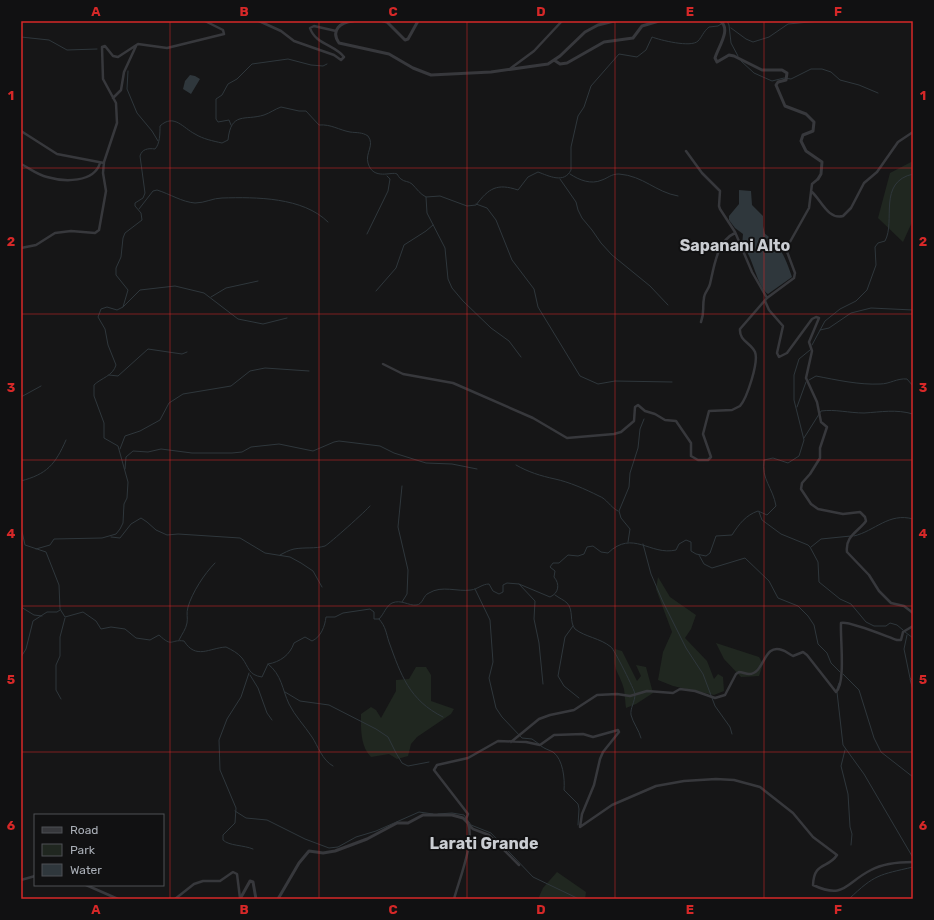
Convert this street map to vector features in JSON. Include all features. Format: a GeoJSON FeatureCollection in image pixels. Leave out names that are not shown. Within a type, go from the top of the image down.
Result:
{"type":"FeatureCollection","features":[{"type":"Feature","properties":{"kind":"street"},"geometry":{"type":"LineString","coordinates":[[21,248],[36,245],[55,233],[97,232],[106,191],[103,173],[104,163],[117,123],[116,103],[103,79],[102,47],[105,46],[115,57],[128,52],[136,45],[140,44],[158,48],[168,48],[224,34],[223,30],[205,21]]}},
{"type":"Feature","properties":{"kind":"street"},"geometry":{"type":"LineString","coordinates":[[259,21],[280,31],[294,41],[334,54],[341,60],[344,57],[341,53],[322,42],[310,28],[314,26],[336,31]]}},
{"type":"Feature","properties":{"kind":"street"},"geometry":{"type":"LineString","coordinates":[[353,21],[343,22],[338,26],[336,31],[336,40],[339,43],[389,54],[424,73],[449,75],[540,66],[554,60],[585,32],[614,21]]}},
{"type":"Feature","properties":{"kind":"street"},"geometry":{"type":"LineString","coordinates":[[383,21],[387,22],[404,40],[408,39],[418,21]]}},
{"type":"Feature","properties":{"kind":"street"},"geometry":{"type":"LineString","coordinates":[[508,70],[534,51],[562,21]]}},
{"type":"Feature","properties":{"kind":"street"},"geometry":{"type":"LineString","coordinates":[[554,60],[560,64],[567,63],[604,42],[633,38],[642,26],[659,21]]}},
{"type":"Feature","properties":{"kind":"street"},"geometry":{"type":"LineString","coordinates":[[383,364],[403,374],[441,380],[458,385],[533,418],[567,438],[608,435],[621,432],[634,421],[635,407],[638,405],[645,411],[655,414],[665,420],[674,420],[679,424],[685,436],[691,443],[691,456],[703,461],[708,460],[711,457],[703,434],[709,411],[736,409],[740,406],[747,395],[756,358],[753,349],[743,340],[740,329],[754,310],[794,278],[795,273],[786,249],[809,208],[812,184],[818,179],[823,169],[822,162],[806,151],[801,141],[803,134],[812,130],[814,122],[806,114],[785,106],[776,85],[778,82],[786,80],[787,73],[782,70],[762,70],[729,55],[717,62],[715,58],[725,30],[720,21]]}},
{"type":"Feature","properties":{"kind":"street"},"geometry":{"type":"LineString","coordinates":[[113,98],[121,90],[124,72],[136,45]]}},
{"type":"Feature","properties":{"kind":"street"},"geometry":{"type":"LineString","coordinates":[[21,131],[57,154],[104,163]]}},
{"type":"Feature","properties":{"kind":"street"},"geometry":{"type":"LineString","coordinates":[[812,192],[818,197],[825,209],[834,215],[843,216],[851,208],[864,183],[877,172],[898,142],[913,132]]}},
{"type":"Feature","properties":{"kind":"street"},"geometry":{"type":"LineString","coordinates":[[686,151],[702,173],[720,191],[719,206],[735,232],[752,272],[766,299],[769,310],[783,326],[777,353],[779,357],[786,353],[812,319],[816,317],[819,318],[809,342],[812,351],[806,378],[817,402],[821,422],[827,427],[820,448],[820,458],[810,474],[802,483],[801,489],[811,504],[818,509],[843,514],[860,512],[865,517],[866,521],[860,530],[852,534],[848,541],[847,552],[869,575],[878,591],[891,603],[904,606],[913,613]]}},
{"type":"Feature","properties":{"kind":"street"},"geometry":{"type":"LineString","coordinates":[[21,164],[46,177],[74,179],[87,177],[94,174],[100,163]]}},
{"type":"Feature","properties":{"kind":"street"},"geometry":{"type":"LineString","coordinates":[[701,322],[705,312],[704,297],[716,260],[729,236],[735,232]]}},
{"type":"Feature","properties":{"kind":"street"},"geometry":{"type":"LineString","coordinates":[[511,742],[539,719],[574,710],[597,695],[617,694],[630,696],[647,691],[673,693],[680,689],[695,691],[715,698],[725,695],[736,674],[739,672],[750,674],[757,670],[765,656],[773,649],[780,649],[793,656],[803,652],[836,692],[842,676],[841,658],[843,633],[841,623],[851,623],[860,628],[867,629],[897,640],[901,640],[902,632],[913,626]]}},
{"type":"Feature","properties":{"kind":"street"},"geometry":{"type":"LineString","coordinates":[[454,899],[464,868],[470,834],[467,822],[468,814],[436,773],[434,770],[435,766],[444,762],[468,758],[492,743],[498,741],[526,742],[539,745],[554,734],[583,734],[593,737],[618,730],[619,732],[602,752],[594,785],[582,814],[580,827],[612,805],[656,786],[684,781],[716,778],[734,780],[760,787],[793,813],[813,837],[837,855],[816,871],[813,877],[813,885],[836,892],[871,869],[887,864],[913,862]]}},
{"type":"Feature","properties":{"kind":"street"},"geometry":{"type":"LineString","coordinates":[[278,899],[299,863],[309,851],[323,853],[335,851],[367,839],[397,823],[408,823],[423,815],[447,814],[467,822],[473,829],[489,835],[519,865]]}},
{"type":"Feature","properties":{"kind":"street"},"geometry":{"type":"LineString","coordinates":[[175,899],[194,884],[203,881],[220,881],[233,872],[237,874],[240,899]]}},
{"type":"Feature","properties":{"kind":"street"},"geometry":{"type":"LineString","coordinates":[[21,880],[34,876]]}},
{"type":"Feature","properties":{"kind":"street"},"geometry":{"type":"LineString","coordinates":[[240,899],[250,881],[253,882],[256,899]]}},
{"type":"Feature","properties":{"kind":"street"},"geometry":{"type":"LineString","coordinates":[[88,886],[118,899]]}},
{"type":"Feature","properties":{"kind":"green space"},"geometry":{"type":"Polygon","coordinates":[[[913,161],[913,220],[903,242],[878,218],[890,173],[913,161]]]}},
{"type":"Feature","properties":{"kind":"green space"},"geometry":{"type":"Polygon","coordinates":[[[658,577],[670,597],[696,615],[691,629],[685,638],[707,661],[714,679],[718,674],[723,677],[724,691],[714,695],[673,686],[658,680],[663,652],[672,632],[656,589],[658,577]]]}},
{"type":"Feature","properties":{"kind":"green space"},"geometry":{"type":"Polygon","coordinates":[[[716,643],[759,657],[763,664],[759,676],[741,677],[724,659],[716,643]]]}},
{"type":"Feature","properties":{"kind":"green space"},"geometry":{"type":"Polygon","coordinates":[[[615,649],[622,651],[637,681],[641,676],[636,665],[646,667],[653,693],[636,704],[626,708],[624,689],[614,662],[615,649]]]}},
{"type":"Feature","properties":{"kind":"green space"},"geometry":{"type":"Polygon","coordinates":[[[416,667],[426,667],[431,675],[431,701],[454,709],[451,714],[417,737],[411,744],[408,756],[397,759],[389,754],[371,757],[367,753],[363,742],[361,731],[361,714],[371,707],[376,710],[381,718],[396,691],[396,680],[409,679],[416,667]]]}},
{"type":"Feature","properties":{"kind":"green space"},"geometry":{"type":"Polygon","coordinates":[[[557,872],[586,892],[585,899],[538,899],[543,888],[557,872]]]}},
{"type":"Feature","properties":{"kind":"water"},"geometry":{"type":"Polygon","coordinates":[[[190,75],[200,79],[191,94],[183,89],[185,81],[190,75]]]}},
{"type":"Feature","properties":{"kind":"water"},"geometry":{"type":"Polygon","coordinates":[[[739,190],[751,191],[752,205],[763,216],[765,234],[781,251],[792,277],[768,294],[761,285],[749,255],[742,246],[743,234],[735,228],[729,220],[729,216],[739,204],[739,190]]]}},
{"type":"Feature","properties":{"kind":"waterway"},"geometry":{"type":"LineString","coordinates":[[36,549],[50,545],[54,539],[102,538],[116,534],[123,523],[124,504],[127,498],[128,482],[118,446],[104,438],[104,423],[94,396],[94,385],[110,374],[116,365],[108,345],[105,329],[98,317],[101,309],[107,307],[117,310],[123,307],[128,290],[116,275],[116,268],[121,257],[125,233],[142,220],[141,213],[135,206],[135,203],[143,198],[145,193],[140,156],[144,150],[155,149],[157,147],[160,126],[165,122],[174,121],[201,137],[222,143],[228,140],[232,125],[240,119],[264,115],[281,107],[306,111],[319,125],[331,126],[350,132],[362,133],[368,136],[371,143],[367,159],[370,169],[374,172],[378,174],[395,173],[400,179],[411,183],[426,197],[440,196],[467,206],[476,205],[485,194],[494,188],[504,187],[518,190],[528,177],[538,172],[556,178],[564,177],[568,174],[571,170],[571,147],[578,116],[584,107],[591,86],[619,54],[637,57],[646,50],[652,37],[675,43],[694,43],[698,41],[709,27],[718,26],[726,21]]}},
{"type":"Feature","properties":{"kind":"waterway"},"geometry":{"type":"LineString","coordinates":[[727,21],[729,25],[731,43],[738,56]]}},
{"type":"Feature","properties":{"kind":"waterway"},"geometry":{"type":"LineString","coordinates":[[731,28],[746,39],[753,42],[769,37],[788,24],[820,21]]}},
{"type":"Feature","properties":{"kind":"waterway"},"geometry":{"type":"LineString","coordinates":[[21,37],[49,40],[67,50],[97,49]]}},
{"type":"Feature","properties":{"kind":"waterway"},"geometry":{"type":"LineString","coordinates":[[231,125],[229,120],[218,122],[216,119],[216,99],[222,95],[228,84],[237,79],[252,64],[288,59],[311,65],[323,66],[327,64]]}},
{"type":"Feature","properties":{"kind":"waterway"},"geometry":{"type":"LineString","coordinates":[[741,61],[754,73],[772,81],[784,78],[791,79],[811,69],[822,69],[831,72],[840,80],[859,85],[878,93]]}},
{"type":"Feature","properties":{"kind":"waterway"},"geometry":{"type":"LineString","coordinates":[[128,71],[127,89],[137,113],[158,141]]}},
{"type":"Feature","properties":{"kind":"waterway"},"geometry":{"type":"LineString","coordinates":[[570,174],[581,180],[589,182],[602,180],[616,174],[628,175],[670,194],[678,196]]}},
{"type":"Feature","properties":{"kind":"waterway"},"geometry":{"type":"LineString","coordinates":[[812,345],[825,321],[840,309],[856,301],[867,290],[876,265],[875,247],[878,243],[885,241],[888,233],[891,193],[895,185],[902,178],[913,174]]}},
{"type":"Feature","properties":{"kind":"waterway"},"geometry":{"type":"LineString","coordinates":[[367,234],[388,191],[390,179],[387,176]]}},
{"type":"Feature","properties":{"kind":"waterway"},"geometry":{"type":"LineString","coordinates":[[560,179],[576,202],[582,218],[601,243],[612,255],[650,286],[668,305]]}},
{"type":"Feature","properties":{"kind":"waterway"},"geometry":{"type":"LineString","coordinates":[[139,209],[153,191],[157,190],[181,200],[195,203],[222,198],[278,200],[306,208],[318,214],[328,222]]}},
{"type":"Feature","properties":{"kind":"waterway"},"geometry":{"type":"LineString","coordinates":[[426,197],[427,213],[445,248],[448,279],[452,288],[491,328],[509,341],[521,357]]}},
{"type":"Feature","properties":{"kind":"waterway"},"geometry":{"type":"LineString","coordinates":[[476,204],[487,208],[496,220],[512,260],[534,289],[538,307],[580,376],[598,384],[615,381],[672,382]]}},
{"type":"Feature","properties":{"kind":"waterway"},"geometry":{"type":"LineString","coordinates":[[376,291],[396,268],[404,245],[433,225]]}},
{"type":"Feature","properties":{"kind":"waterway"},"geometry":{"type":"LineString","coordinates":[[211,297],[226,288],[258,281]]}},
{"type":"Feature","properties":{"kind":"waterway"},"geometry":{"type":"LineString","coordinates":[[123,307],[140,290],[175,286],[204,293],[238,319],[263,324],[287,318]]}},
{"type":"Feature","properties":{"kind":"waterway"},"geometry":{"type":"LineString","coordinates":[[820,330],[829,328],[851,313],[871,308],[913,310]]}},
{"type":"Feature","properties":{"kind":"waterway"},"geometry":{"type":"LineString","coordinates":[[109,375],[118,376],[148,349],[182,354],[187,352]]}},
{"type":"Feature","properties":{"kind":"waterway"},"geometry":{"type":"LineString","coordinates":[[21,527],[25,545],[46,552],[59,585],[60,609],[65,617],[83,612],[96,621],[101,629],[111,627],[125,629],[136,638],[150,640],[159,635],[169,642],[184,641],[189,647],[198,652],[226,647],[240,656],[251,672],[262,677],[268,664],[277,662],[284,657],[290,651],[294,643],[305,637],[312,641],[318,637],[324,627],[326,617],[335,617],[343,613],[370,609],[374,612],[374,619],[379,619],[388,606],[395,602],[418,605],[427,594],[439,589],[471,590],[487,584],[489,584],[493,591],[499,594],[503,592],[503,585],[507,583],[519,584],[550,597],[557,591],[558,588],[554,577],[555,571],[550,567],[553,563],[559,563],[568,555],[578,556],[584,554],[587,547],[593,546],[601,552],[608,553],[617,546],[626,543],[634,543],[667,551],[676,550],[679,544],[686,540],[691,542],[691,551],[696,554],[706,556],[710,553],[716,536],[732,535],[746,517],[758,511],[767,515],[776,506],[764,473],[764,460],[773,458],[788,463],[799,456],[804,440],[794,400],[794,375],[799,359],[810,350]]}},
{"type":"Feature","properties":{"kind":"waterway"},"geometry":{"type":"LineString","coordinates":[[120,449],[125,436],[140,431],[160,420],[169,403],[183,394],[231,386],[250,371],[265,368],[309,371]]}},
{"type":"Feature","properties":{"kind":"waterway"},"geometry":{"type":"LineString","coordinates":[[809,380],[816,376],[864,384],[884,384],[900,379],[907,379],[913,386]]}},
{"type":"Feature","properties":{"kind":"waterway"},"geometry":{"type":"LineString","coordinates":[[797,407],[806,382]]}},
{"type":"Feature","properties":{"kind":"waterway"},"geometry":{"type":"LineString","coordinates":[[21,397],[41,386]]}},
{"type":"Feature","properties":{"kind":"waterway"},"geometry":{"type":"LineString","coordinates":[[804,438],[821,411],[832,410],[864,413],[895,411],[913,414]]}},
{"type":"Feature","properties":{"kind":"waterway"},"geometry":{"type":"LineString","coordinates":[[628,542],[630,529],[621,518],[619,511],[629,487],[630,473],[638,448],[640,429],[644,419]]}},
{"type":"Feature","properties":{"kind":"waterway"},"geometry":{"type":"LineString","coordinates":[[21,481],[44,472],[54,462],[66,440]]}},
{"type":"Feature","properties":{"kind":"waterway"},"geometry":{"type":"LineString","coordinates":[[125,469],[126,457],[133,451],[148,452],[161,449],[192,453],[232,453],[242,452],[251,447],[279,444],[313,451],[339,441],[380,446],[394,453],[426,463],[452,464],[477,469]]}},
{"type":"Feature","properties":{"kind":"waterway"},"geometry":{"type":"LineString","coordinates":[[516,465],[535,474],[566,482],[602,497],[618,511]]}},
{"type":"Feature","properties":{"kind":"waterway"},"geometry":{"type":"LineString","coordinates":[[402,486],[398,527],[408,570],[407,594],[402,602]]}},
{"type":"Feature","properties":{"kind":"waterway"},"geometry":{"type":"LineString","coordinates":[[280,555],[294,549],[325,546],[370,506]]}},
{"type":"Feature","properties":{"kind":"waterway"},"geometry":{"type":"LineString","coordinates":[[759,512],[762,520],[781,534],[810,547],[818,562],[819,582],[840,599],[851,604],[866,622],[874,626],[886,626],[890,623],[897,625],[903,630]]}},
{"type":"Feature","properties":{"kind":"waterway"},"geometry":{"type":"LineString","coordinates":[[111,537],[120,538],[131,524],[141,518],[156,530],[167,535],[178,534],[240,538],[265,553],[290,557],[301,563],[313,571],[322,587]]}},
{"type":"Feature","properties":{"kind":"waterway"},"geometry":{"type":"LineString","coordinates":[[854,536],[862,534],[889,520],[897,518],[913,519]]}},
{"type":"Feature","properties":{"kind":"waterway"},"geometry":{"type":"LineString","coordinates":[[811,547],[821,539],[851,536]]}},
{"type":"Feature","properties":{"kind":"waterway"},"geometry":{"type":"LineString","coordinates":[[643,544],[651,574],[663,602],[686,648],[703,674],[715,706],[730,727],[732,734]]}},
{"type":"Feature","properties":{"kind":"waterway"},"geometry":{"type":"LineString","coordinates":[[699,555],[704,564],[712,568],[745,558],[769,581],[778,598],[798,606],[808,616],[814,625],[818,644],[827,653],[831,663],[840,672]]}},
{"type":"Feature","properties":{"kind":"waterway"},"geometry":{"type":"LineString","coordinates":[[179,640],[185,629],[187,609],[192,596],[203,578],[215,563]]}},
{"type":"Feature","properties":{"kind":"waterway"},"geometry":{"type":"LineString","coordinates":[[519,584],[535,601],[534,619],[539,643],[543,684]]}},
{"type":"Feature","properties":{"kind":"waterway"},"geometry":{"type":"LineString","coordinates":[[475,589],[490,620],[493,662],[489,678],[496,708],[502,717],[522,738],[532,739],[539,744]]}},
{"type":"Feature","properties":{"kind":"waterway"},"geometry":{"type":"LineString","coordinates":[[555,595],[566,602],[569,606],[572,623],[575,629],[607,644],[613,649],[635,694],[631,715],[641,738]]}},
{"type":"Feature","properties":{"kind":"waterway"},"geometry":{"type":"LineString","coordinates":[[21,607],[34,615],[42,616]]}},
{"type":"Feature","properties":{"kind":"waterway"},"geometry":{"type":"LineString","coordinates":[[21,657],[26,649],[33,621],[47,612],[57,612],[60,610]]}},
{"type":"Feature","properties":{"kind":"waterway"},"geometry":{"type":"LineString","coordinates":[[61,699],[56,690],[56,665],[60,656],[60,637],[65,618]]}},
{"type":"Feature","properties":{"kind":"waterway"},"geometry":{"type":"LineString","coordinates":[[379,619],[384,627],[402,676],[408,686],[422,703],[443,717]]}},
{"type":"Feature","properties":{"kind":"waterway"},"geometry":{"type":"LineString","coordinates":[[573,626],[565,637],[558,676],[564,686],[579,698]]}},
{"type":"Feature","properties":{"kind":"waterway"},"geometry":{"type":"LineString","coordinates":[[905,632],[913,638]]}},
{"type":"Feature","properties":{"kind":"waterway"},"geometry":{"type":"LineString","coordinates":[[907,635],[904,649],[910,678],[913,681]]}},
{"type":"Feature","properties":{"kind":"waterway"},"geometry":{"type":"LineString","coordinates":[[268,664],[273,668],[279,678],[294,713],[312,737],[323,757],[333,766]]}},
{"type":"Feature","properties":{"kind":"waterway"},"geometry":{"type":"LineString","coordinates":[[249,673],[241,697],[227,719],[219,740],[220,770],[236,808],[235,823],[223,835],[223,840],[253,849]]}},
{"type":"Feature","properties":{"kind":"waterway"},"geometry":{"type":"LineString","coordinates":[[843,674],[859,690],[874,738],[881,752],[913,777]]}},
{"type":"Feature","properties":{"kind":"waterway"},"geometry":{"type":"LineString","coordinates":[[250,675],[258,688],[267,713],[272,720]]}},
{"type":"Feature","properties":{"kind":"waterway"},"geometry":{"type":"LineString","coordinates":[[910,679],[913,690]]}},
{"type":"Feature","properties":{"kind":"waterway"},"geometry":{"type":"LineString","coordinates":[[837,689],[839,683]]}},
{"type":"Feature","properties":{"kind":"waterway"},"geometry":{"type":"LineString","coordinates":[[285,692],[300,701],[329,705],[376,729],[388,737],[402,763],[408,766],[429,762]]}},
{"type":"Feature","properties":{"kind":"waterway"},"geometry":{"type":"LineString","coordinates":[[837,692],[843,745],[864,774],[912,856]]}},
{"type":"Feature","properties":{"kind":"waterway"},"geometry":{"type":"LineString","coordinates":[[541,746],[553,752],[559,759],[564,775],[564,790],[578,804],[578,825]]}},
{"type":"Feature","properties":{"kind":"waterway"},"geometry":{"type":"LineString","coordinates":[[845,750],[841,766],[848,794],[850,827],[852,834],[851,845]]}},
{"type":"Feature","properties":{"kind":"waterway"},"geometry":{"type":"LineString","coordinates":[[235,811],[246,818],[267,820],[305,839],[329,848],[338,847],[356,837],[376,831],[419,812],[433,814]]}},
{"type":"Feature","properties":{"kind":"waterway"},"geometry":{"type":"LineString","coordinates":[[438,814],[452,813],[464,815],[471,825],[491,833],[533,877],[579,899]]}},
{"type":"Feature","properties":{"kind":"waterway"},"geometry":{"type":"LineString","coordinates":[[849,899],[872,880],[885,874],[913,867]]}},
{"type":"Feature","properties":{"kind":"district","name":"Sapanani Alto"},"geometry":{"type":"Point","coordinates":[735,245]}},
{"type":"Feature","properties":{"kind":"district","name":"Larati Grande"},"geometry":{"type":"Point","coordinates":[484,843]}}]}
